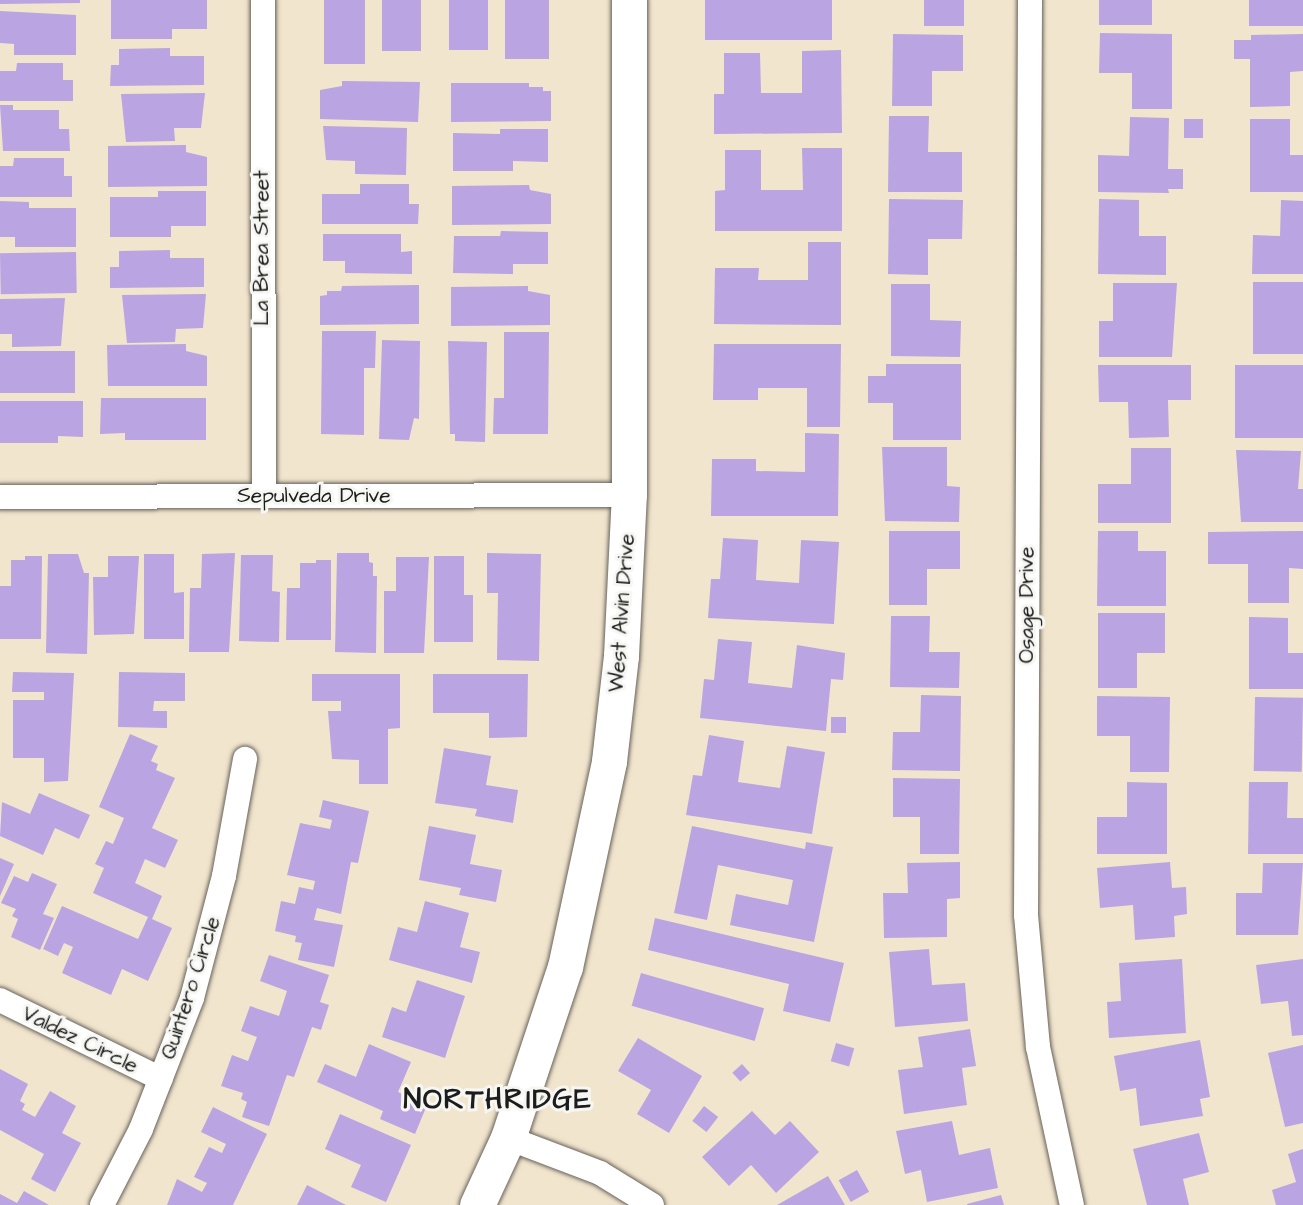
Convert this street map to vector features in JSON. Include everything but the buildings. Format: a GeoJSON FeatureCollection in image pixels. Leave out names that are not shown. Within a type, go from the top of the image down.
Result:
{"type":"FeatureCollection","features":[{"type":"Feature","properties":{"kind":"street","name":"La Brea Street"},"geometry":{"type":"LineString","coordinates":[[263,0],[264,496]]}},
{"type":"Feature","properties":{"kind":"street","name":"West Alvin Drive"},"geometry":{"type":"LineString","coordinates":[[477,1205],[508,1138],[549,1020],[589,870],[621,656],[629,495],[629,0]]}},
{"type":"Feature","properties":{"kind":"street","name":"Osage Drive"},"geometry":{"type":"LineString","coordinates":[[1030,0],[1026,915],[1040,1058],[1072,1205]]}},
{"type":"Feature","properties":{"kind":"street","name":"Sepulveda Drive"},"geometry":{"type":"LineString","coordinates":[[0,496],[629,495]]}},
{"type":"Feature","properties":{"kind":"street","name":"Quintero Circle"},"geometry":{"type":"LineString","coordinates":[[102,1205],[161,1079],[208,946],[246,759]]}},
{"type":"Feature","properties":{"kind":"street","name":"Valdez Circle"},"geometry":{"type":"LineString","coordinates":[[0,1000],[161,1079]]}},
{"type":"Feature","properties":{"kind":"street"},"geometry":{"type":"LineString","coordinates":[[508,1138],[600,1172],[652,1205]]}},
{"type":"Feature","properties":{"kind":"district","name":"NORTHRIDGE"},"geometry":{"type":"Point","coordinates":[498,1100]}}]}
